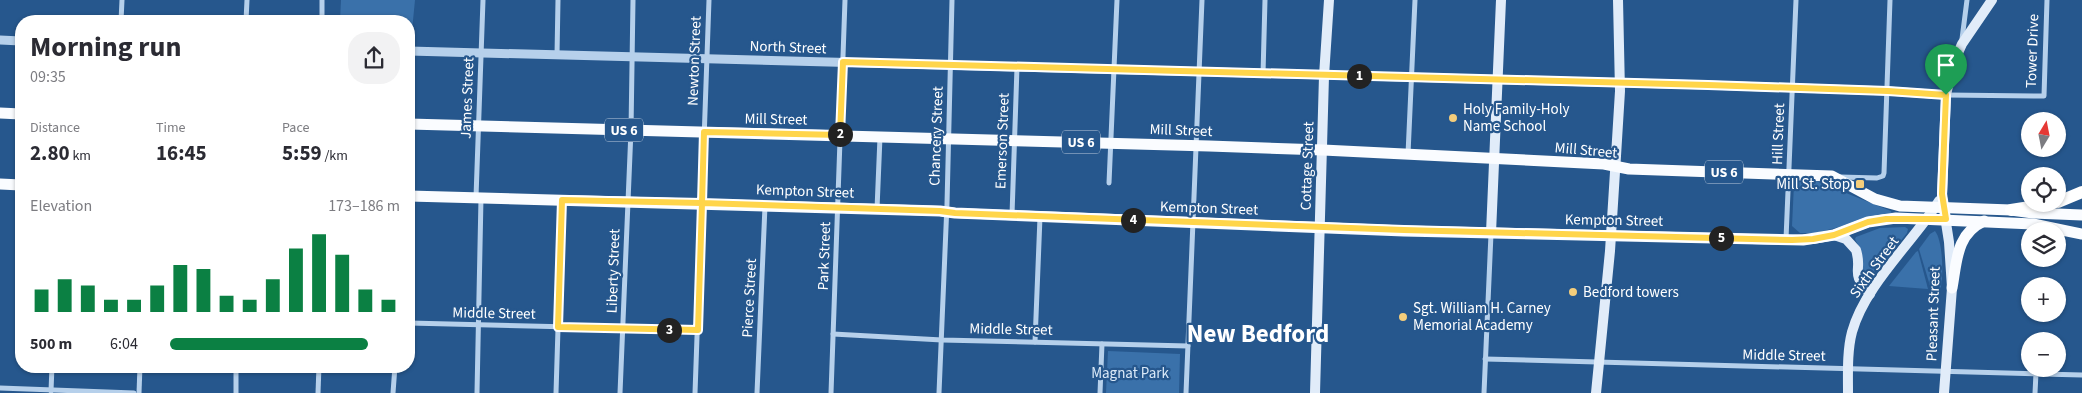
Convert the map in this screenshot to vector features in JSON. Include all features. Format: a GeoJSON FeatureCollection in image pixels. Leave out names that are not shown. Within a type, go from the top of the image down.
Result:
{"type":"FeatureCollection","features":[{"type":"Feature","properties":{"kind":"highway"},"geometry":{"type":"LineString","coordinates":[[2066,199],[2082,192]]}},
{"type":"Feature","properties":{"kind":"highway"},"geometry":{"type":"LineString","coordinates":[[2011,210],[2021,208]]}},
{"type":"Feature","properties":{"kind":"main road","name":"Cottage Street"},"geometry":{"type":"LineString","coordinates":[[1315,393],[1324,76],[1329,0]]}},
{"type":"Feature","properties":{"kind":"main road"},"geometry":{"type":"LineString","coordinates":[[1491,233],[1501,0]]}},
{"type":"Feature","properties":{"kind":"main road"},"geometry":{"type":"LineString","coordinates":[[1596,393],[1616,166],[1619,84],[1618,0]]}},
{"type":"Feature","properties":{"kind":"main road"},"geometry":{"type":"LineString","coordinates":[[1962,44],[1992,0]]}},
{"type":"Feature","properties":{"kind":"main road","name":"Pleasant Street"},"geometry":{"type":"LineString","coordinates":[[1944,393],[1952,288],[1942,207],[1946,95],[1951,69],[1962,44]]}},
{"type":"Feature","properties":{"kind":"main road"},"geometry":{"type":"LineString","coordinates":[[0,113],[15,114]]}},
{"type":"Feature","properties":{"kind":"main road","name":"Mill Street"},"geometry":{"type":"LineString","coordinates":[[415,124],[1196,145],[1408,154],[1616,166],[1634,169],[1832,176],[1882,202],[1900,206],[1942,207]]}},
{"type":"Feature","properties":{"kind":"main road"},"geometry":{"type":"LineString","coordinates":[[0,184],[15,185]]}},
{"type":"Feature","properties":{"kind":"main road","name":"Kempton Street"},"geometry":{"type":"LineString","coordinates":[[415,196],[877,208],[1320,227],[1786,240],[1813,239],[1834,235],[1876,220],[1928,218],[1942,207]]}},
{"type":"Feature","properties":{"kind":"main road","name":"US 6"},"geometry":{"type":"LineString","coordinates":[[1942,207],[2082,215]]}},
{"type":"Feature","properties":{"kind":"main road","name":"US 6"},"geometry":{"type":"LineString","coordinates":[[1942,207],[1985,221],[2039,225],[2082,234]]}},
{"type":"Feature","properties":{"kind":"main road","name":"Sixth Street"},"geometry":{"type":"LineString","coordinates":[[1848,393],[1848,369],[1852,332],[1858,316],[1870,294],[1928,218]]}},
{"type":"Feature","properties":{"kind":"main road"},"geometry":{"type":"LineString","coordinates":[[1952,288],[1964,237],[1973,227],[1985,221]]}},
{"type":"Feature","properties":{"kind":"main road"},"geometry":{"type":"LineString","coordinates":[[1834,235],[1846,240],[1856,250],[1857,275],[1860,283],[1870,294]]}},
{"type":"Feature","properties":{"kind":"street"},"geometry":{"type":"LineString","coordinates":[[121,15],[122,0]]}},
{"type":"Feature","properties":{"kind":"street"},"geometry":{"type":"LineString","coordinates":[[246,15],[247,0]]}},
{"type":"Feature","properties":{"kind":"street"},"geometry":{"type":"LineString","coordinates":[[322,0],[322,15]]}},
{"type":"Feature","properties":{"kind":"street","name":"James Street"},"geometry":{"type":"LineString","coordinates":[[477,393],[479,325],[478,126],[482,0]]}},
{"type":"Feature","properties":{"kind":"street"},"geometry":{"type":"LineString","coordinates":[[557,54],[558,0]]}},
{"type":"Feature","properties":{"kind":"street","name":"Liberty Street"},"geometry":{"type":"LineString","coordinates":[[620,393],[629,202],[633,0]]}},
{"type":"Feature","properties":{"kind":"street","name":"Newton Street"},"geometry":{"type":"LineString","coordinates":[[695,393],[708,0]]}},
{"type":"Feature","properties":{"kind":"street","name":"Park Street"},"geometry":{"type":"LineString","coordinates":[[831,393],[845,0]]}},
{"type":"Feature","properties":{"kind":"street","name":"Chancery Street"},"geometry":{"type":"LineString","coordinates":[[939,393],[947,212],[952,0]]}},
{"type":"Feature","properties":{"kind":"street"},"geometry":{"type":"LineString","coordinates":[[1109,183],[1117,0]]}},
{"type":"Feature","properties":{"kind":"street"},"geometry":{"type":"LineString","coordinates":[[1186,393],[1202,0]]}},
{"type":"Feature","properties":{"kind":"street"},"geometry":{"type":"LineString","coordinates":[[1263,74],[1265,0]]}},
{"type":"Feature","properties":{"kind":"street"},"geometry":{"type":"LineString","coordinates":[[1408,154],[1414,0]]}},
{"type":"Feature","properties":{"kind":"street","name":"Hill Street"},"geometry":{"type":"LineString","coordinates":[[1786,240],[1796,0]]}},
{"type":"Feature","properties":{"kind":"street"},"geometry":{"type":"LineString","coordinates":[[1832,176],[1877,178],[1882,176],[1884,170],[1890,0]]}},
{"type":"Feature","properties":{"kind":"street","name":"Pleasant Street"},"geometry":{"type":"LineString","coordinates":[[1962,44],[1967,0]]}},
{"type":"Feature","properties":{"kind":"street","name":"Tower Drive"},"geometry":{"type":"LineString","coordinates":[[1946,95],[2044,96],[2047,0]]}},
{"type":"Feature","properties":{"kind":"street"},"geometry":{"type":"LineString","coordinates":[[0,40],[15,41]]}},
{"type":"Feature","properties":{"kind":"street","name":"North Street"},"geometry":{"type":"LineString","coordinates":[[415,51],[1619,84],[1793,87],[1946,95]]}},
{"type":"Feature","properties":{"kind":"street","name":"Emerson Street"},"geometry":{"type":"LineString","coordinates":[[1012,215],[1018,67]]}},
{"type":"Feature","properties":{"kind":"street"},"geometry":{"type":"LineString","coordinates":[[877,208],[880,136]]}},
{"type":"Feature","properties":{"kind":"street"},"geometry":{"type":"LineString","coordinates":[[556,393],[562,200]]}},
{"type":"Feature","properties":{"kind":"street","name":"Pierce Street"},"geometry":{"type":"LineString","coordinates":[[757,393],[766,205]]}},
{"type":"Feature","properties":{"kind":"street"},"geometry":{"type":"LineString","coordinates":[[1036,342],[1040,216]]}},
{"type":"Feature","properties":{"kind":"street"},"geometry":{"type":"LineString","coordinates":[[1484,393],[1491,233]]}},
{"type":"Feature","properties":{"kind":"street","name":"Middle Street"},"geometry":{"type":"LineString","coordinates":[[415,323],[698,330]]}},
{"type":"Feature","properties":{"kind":"street","name":"Middle Street"},"geometry":{"type":"LineString","coordinates":[[834,334],[942,340],[1188,346]]}},
{"type":"Feature","properties":{"kind":"street"},"geometry":{"type":"LineString","coordinates":[[1100,393],[1102,344]]}},
{"type":"Feature","properties":{"kind":"street","name":"Middle Street"},"geometry":{"type":"LineString","coordinates":[[1485,359],[2021,373]]}},
{"type":"Feature","properties":{"kind":"street"},"geometry":{"type":"LineString","coordinates":[[51,391],[52,373]]}},
{"type":"Feature","properties":{"kind":"street"},"geometry":{"type":"LineString","coordinates":[[139,393],[140,373]]}},
{"type":"Feature","properties":{"kind":"street"},"geometry":{"type":"LineString","coordinates":[[236,373],[236,393]]}},
{"type":"Feature","properties":{"kind":"street"},"geometry":{"type":"LineString","coordinates":[[318,393],[319,373]]}},
{"type":"Feature","properties":{"kind":"street"},"geometry":{"type":"LineString","coordinates":[[393,393],[394,373]]}},
{"type":"Feature","properties":{"kind":"street","name":"Middle Street"},"geometry":{"type":"LineString","coordinates":[[2066,374],[2082,375]]}},
{"type":"Feature","properties":{"kind":"street"},"geometry":{"type":"LineString","coordinates":[[2035,393],[2036,377]]}},
{"type":"Feature","properties":{"kind":"street"},"geometry":{"type":"LineString","coordinates":[[0,388],[134,393]]}},
{"type":"Feature","properties":{"kind":"green space"},"geometry":{"type":"Polygon","coordinates":[[[341,0],[415,0],[414,15],[340,15],[341,0]]]}},
{"type":"Feature","properties":{"kind":"green space"},"geometry":{"type":"Polygon","coordinates":[[[1816,181],[1891,211],[1892,214],[1815,233],[1800,233],[1792,226],[1794,184],[1816,181]]]}},
{"type":"Feature","properties":{"kind":"green space"},"geometry":{"type":"Polygon","coordinates":[[[1905,227],[1908,229],[1907,233],[1867,283],[1862,279],[1862,253],[1855,239],[1856,237],[1880,228],[1905,227]]]}},
{"type":"Feature","properties":{"kind":"green space"},"geometry":{"type":"Polygon","coordinates":[[[1935,231],[1940,243],[1942,260],[1940,290],[1931,289],[1919,249],[1930,234],[1935,231]]]}},
{"type":"Feature","properties":{"kind":"green space"},"geometry":{"type":"Polygon","coordinates":[[[1918,251],[1928,289],[1889,286],[1916,252],[1918,251]]]}},
{"type":"Feature","properties":{"kind":"green space","name":"Magnat Park"},"geometry":{"type":"Polygon","coordinates":[[[1108,351],[1180,354],[1179,393],[1106,393],[1108,351]]]}},
{"type":"Feature","properties":{"kind":"place","name":"Holy Family-Holy Name School"},"geometry":{"type":"Point","coordinates":[1453,118]}},
{"type":"Feature","properties":{"kind":"place","name":"Mill St. Stop"},"geometry":{"type":"Point","coordinates":[1860,184]}},
{"type":"Feature","properties":{"kind":"place","name":"Bedford towers"},"geometry":{"type":"Point","coordinates":[1573,292]}},
{"type":"Feature","properties":{"kind":"place","name":"Sgt. William H. Carney Memorial Academy"},"geometry":{"type":"Point","coordinates":[1403,317]}},
{"type":"Feature","properties":{"kind":"district","name":"New Bedford"},"geometry":{"type":"Point","coordinates":[1258,333]}},
{"type":"Feature","properties":{"kind":"route"},"geometry":{"type":"LineString","coordinates":[[1946,95],[1888,91],[1708,85],[843,62],[840,135],[704,132],[702,203],[562,200],[558,327],[698,330],[702,203],[1481,233],[1792,240],[1834,235],[1868,222],[1886,219],[1946,219],[1942,194],[1946,95]]}}]}
